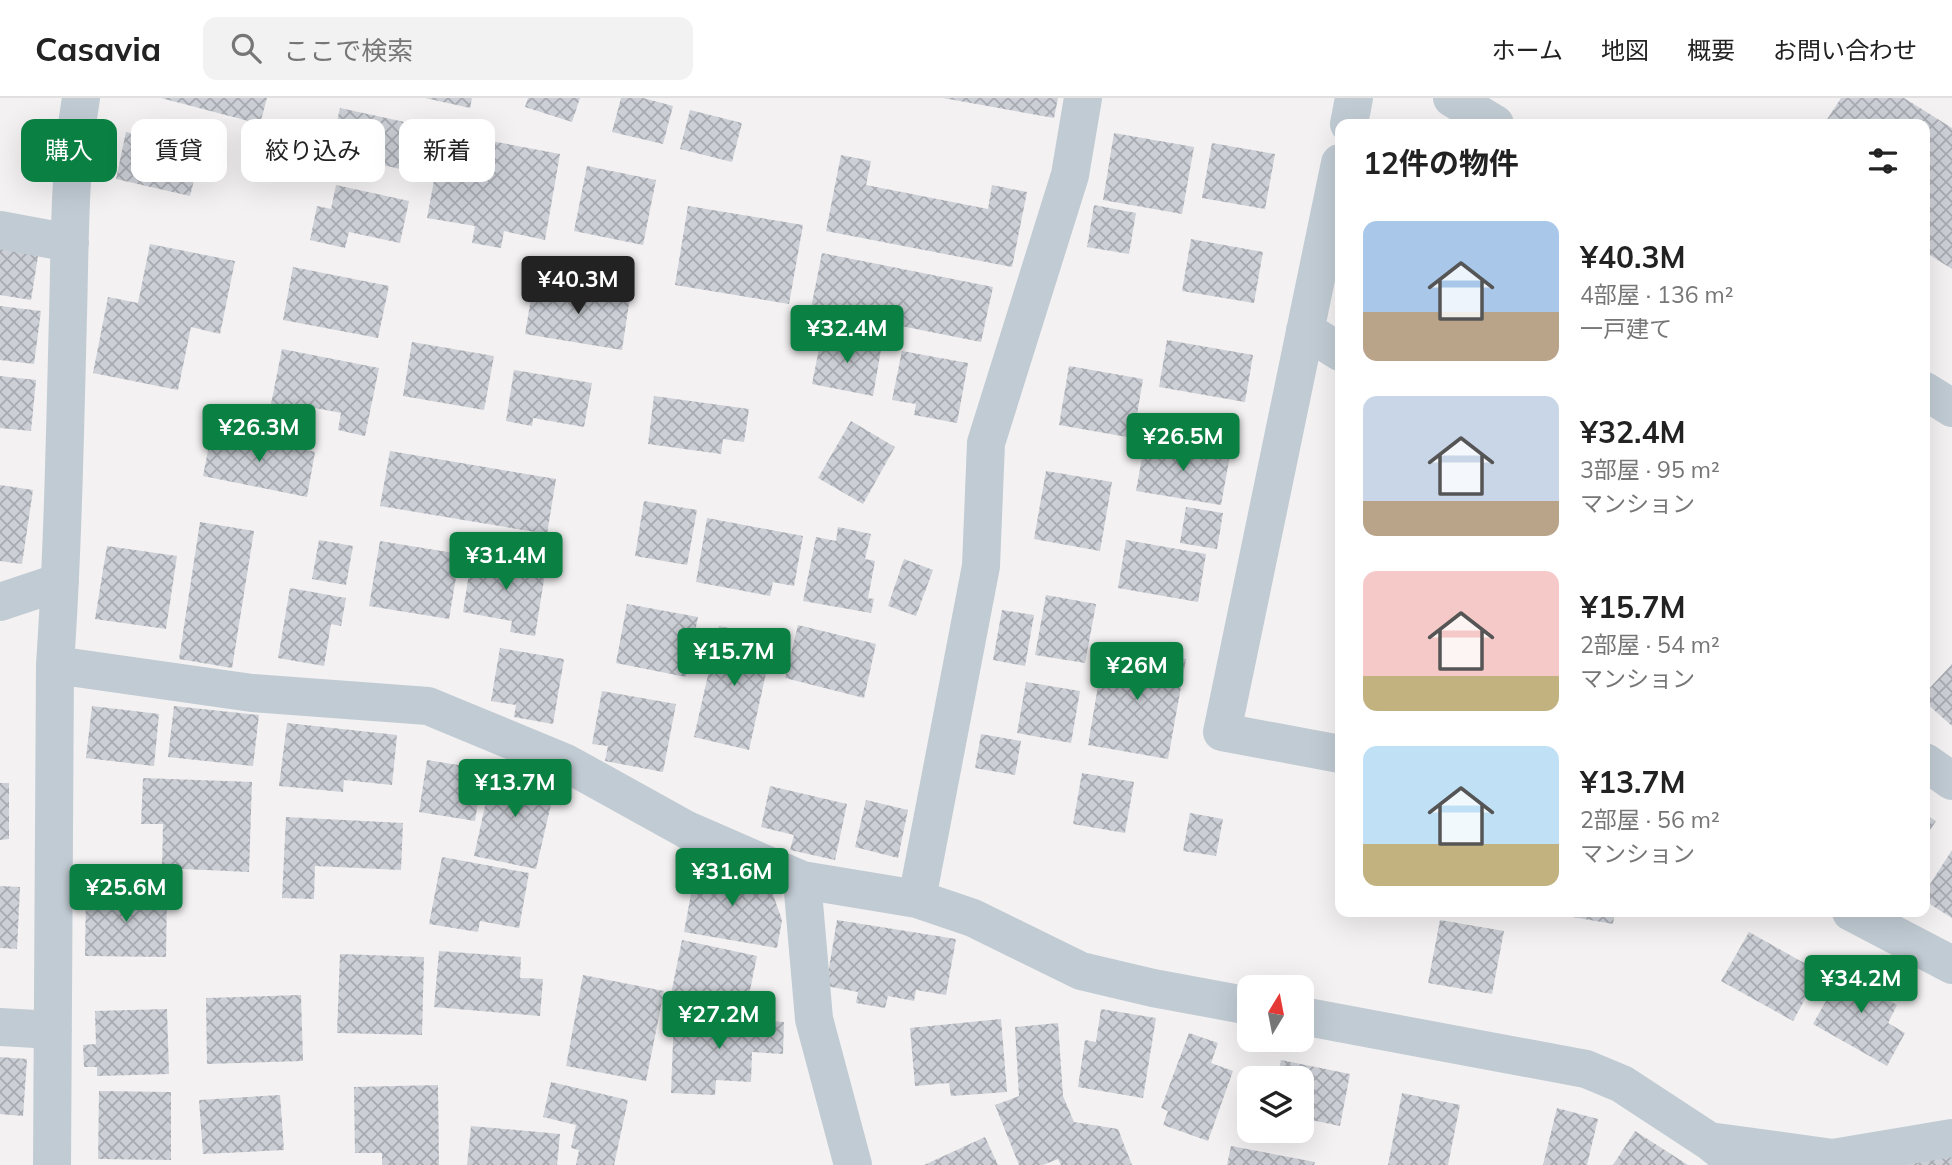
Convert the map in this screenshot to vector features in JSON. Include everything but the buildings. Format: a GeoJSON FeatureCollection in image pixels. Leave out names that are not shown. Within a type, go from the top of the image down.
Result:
{"type":"FeatureCollection","features":[{"type":"Feature","properties":{"kind":"street"},"geometry":{"type":"LineString","coordinates":[[52,1165],[55,664],[70,243],[77,121],[81,98]]}},
{"type":"Feature","properties":{"kind":"street"},"geometry":{"type":"LineString","coordinates":[[917,899],[981,566],[986,443],[1070,175],[1083,98]]}},
{"type":"Feature","properties":{"kind":"street"},"geometry":{"type":"LineString","coordinates":[[1350,119],[1354,98]]}},
{"type":"Feature","properties":{"kind":"street"},"geometry":{"type":"LineString","coordinates":[[1452,98],[1486,119]]}},
{"type":"Feature","properties":{"kind":"street"},"geometry":{"type":"LineString","coordinates":[[1335,186],[1222,732],[1335,753]]}},
{"type":"Feature","properties":{"kind":"street"},"geometry":{"type":"LineString","coordinates":[[0,230],[70,243]]}},
{"type":"Feature","properties":{"kind":"street"},"geometry":{"type":"LineString","coordinates":[[1304,330],[1335,349]]}},
{"type":"Feature","properties":{"kind":"street"},"geometry":{"type":"LineString","coordinates":[[1930,394],[1952,408]]}},
{"type":"Feature","properties":{"kind":"street"},"geometry":{"type":"LineString","coordinates":[[0,602],[60,582]]}},
{"type":"Feature","properties":{"kind":"street"},"geometry":{"type":"LineString","coordinates":[[55,664],[252,693],[428,706],[566,763],[687,830],[802,880],[917,899],[974,918],[1081,971],[1237,1004]]}},
{"type":"Feature","properties":{"kind":"street"},"geometry":{"type":"LineString","coordinates":[[1930,766],[1952,781]]}},
{"type":"Feature","properties":{"kind":"street"},"geometry":{"type":"LineString","coordinates":[[802,880],[814,1019],[853,1165]]}},
{"type":"Feature","properties":{"kind":"street"},"geometry":{"type":"LineString","coordinates":[[1861,917],[1952,965]]}},
{"type":"Feature","properties":{"kind":"street"},"geometry":{"type":"LineString","coordinates":[[1314,1018],[1586,1069],[1622,1084],[1709,1141],[1739,1165]]}},
{"type":"Feature","properties":{"kind":"street"},"geometry":{"type":"LineString","coordinates":[[0,1027],[53,1030]]}},
{"type":"Feature","properties":{"kind":"street"},"geometry":{"type":"LineString","coordinates":[[1709,1141],[1833,1158],[1952,1138]]}}]}
